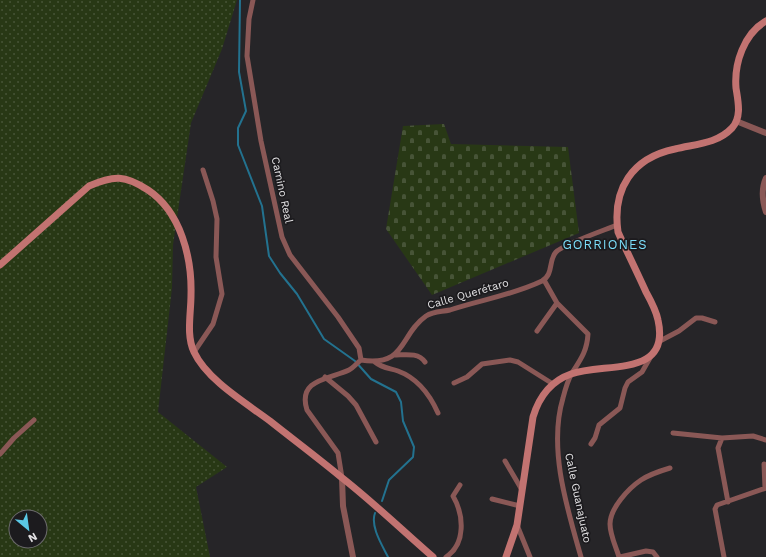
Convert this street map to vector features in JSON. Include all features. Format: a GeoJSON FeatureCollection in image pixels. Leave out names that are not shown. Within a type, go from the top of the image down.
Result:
{"type":"FeatureCollection","features":[{"type":"Feature","properties":{"kind":"main road"},"geometry":{"type":"LineString","coordinates":[[506,557],[520,506],[533,417],[537,404],[553,384],[572,374],[635,364],[650,358],[660,340],[658,320],[626,250],[617,225],[618,199],[622,187],[630,175],[641,164],[655,156],[674,149],[712,141],[728,132],[736,121],[740,104],[736,86],[737,67],[741,54],[751,35],[766,21]]}},
{"type":"Feature","properties":{"kind":"main road"},"geometry":{"type":"LineString","coordinates":[[0,265],[89,186],[107,178],[121,178],[136,182],[151,192],[165,205],[174,219],[183,240],[190,267],[190,340],[194,352],[202,364],[228,389],[342,478],[433,557]]}},
{"type":"Feature","properties":{"kind":"street","name":"Camino Real"},"geometry":{"type":"LineString","coordinates":[[253,0],[248,19],[247,56],[261,141],[282,237],[293,260],[338,317],[359,348],[362,360]]}},
{"type":"Feature","properties":{"kind":"street"},"geometry":{"type":"LineString","coordinates":[[736,121],[766,133]]}},
{"type":"Feature","properties":{"kind":"street"},"geometry":{"type":"LineString","coordinates":[[194,352],[213,324],[222,294],[216,257],[217,219],[203,170]]}},
{"type":"Feature","properties":{"kind":"street"},"geometry":{"type":"LineString","coordinates":[[766,178],[762,186],[766,212]]}},
{"type":"Feature","properties":{"kind":"street"},"geometry":{"type":"LineString","coordinates":[[572,374],[588,346],[588,334],[556,303],[544,280],[549,275],[552,259],[560,248],[617,225]]}},
{"type":"Feature","properties":{"kind":"street","name":"Calle Querétaro"},"geometry":{"type":"LineString","coordinates":[[394,355],[417,325],[430,314],[507,294],[544,280]]}},
{"type":"Feature","properties":{"kind":"street"},"geometry":{"type":"LineString","coordinates":[[537,331],[556,303]]}},
{"type":"Feature","properties":{"kind":"street"},"geometry":{"type":"LineString","coordinates":[[660,340],[679,331],[696,318],[702,318],[715,322]]}},
{"type":"Feature","properties":{"kind":"street"},"geometry":{"type":"LineString","coordinates":[[353,557],[343,506],[342,478],[338,453],[307,410],[304,398],[308,390],[315,383],[325,377],[349,370],[362,360],[375,362],[394,355],[410,354],[425,362]]}},
{"type":"Feature","properties":{"kind":"street"},"geometry":{"type":"LineString","coordinates":[[591,444],[595,438],[599,425],[620,408],[624,388],[628,382],[642,372],[650,358]]}},
{"type":"Feature","properties":{"kind":"street"},"geometry":{"type":"LineString","coordinates":[[454,383],[467,377],[482,364],[510,360],[518,362],[553,384]]}},
{"type":"Feature","properties":{"kind":"street"},"geometry":{"type":"LineString","coordinates":[[375,362],[380,366],[410,376],[429,396],[438,413]]}},
{"type":"Feature","properties":{"kind":"street","name":"Calle Guanajuato"},"geometry":{"type":"LineString","coordinates":[[572,374],[563,397],[556,430],[563,484],[581,557]]}},
{"type":"Feature","properties":{"kind":"street"},"geometry":{"type":"LineString","coordinates":[[325,377],[348,396],[356,406],[376,442]]}},
{"type":"Feature","properties":{"kind":"street"},"geometry":{"type":"LineString","coordinates":[[0,454],[14,438],[34,420]]}},
{"type":"Feature","properties":{"kind":"street"},"geometry":{"type":"LineString","coordinates":[[673,434],[722,438],[753,436],[766,440]]}},
{"type":"Feature","properties":{"kind":"street"},"geometry":{"type":"LineString","coordinates":[[722,438],[718,448],[728,502]]}},
{"type":"Feature","properties":{"kind":"street"},"geometry":{"type":"LineString","coordinates":[[505,461],[522,490]]}},
{"type":"Feature","properties":{"kind":"street"},"geometry":{"type":"LineString","coordinates":[[724,557],[715,509],[717,505],[765,488],[764,464]]}},
{"type":"Feature","properties":{"kind":"street"},"geometry":{"type":"LineString","coordinates":[[657,557],[653,552],[646,552],[619,557],[610,530],[610,523],[612,514],[622,498],[640,480],[670,468]]}},
{"type":"Feature","properties":{"kind":"street"},"geometry":{"type":"LineString","coordinates":[[446,557],[453,552],[460,533],[459,508],[453,496],[460,485]]}},
{"type":"Feature","properties":{"kind":"street"},"geometry":{"type":"LineString","coordinates":[[492,499],[520,506]]}},
{"type":"Feature","properties":{"kind":"street"},"geometry":{"type":"LineString","coordinates":[[516,525],[530,557]]}},
{"type":"Feature","properties":{"kind":"green space"},"geometry":{"type":"Polygon","coordinates":[[[0,0],[237,0],[222,49],[191,123],[173,245],[172,288],[158,412],[227,467],[196,487],[210,557],[0,557],[0,0]]]}},
{"type":"Feature","properties":{"kind":"green space"},"geometry":{"type":"Polygon","coordinates":[[[444,124],[451,144],[568,147],[579,233],[432,295],[386,229],[403,126],[444,124]]]}},
{"type":"Feature","properties":{"kind":"waterway"},"geometry":{"type":"LineString","coordinates":[[240,0],[239,72],[246,111],[238,128],[238,145],[262,206],[269,256],[280,273],[297,294],[324,339],[355,361],[371,379],[396,392],[401,402],[403,421],[414,447],[413,457],[389,480],[382,501]]}},
{"type":"Feature","properties":{"kind":"waterway"},"geometry":{"type":"LineString","coordinates":[[375,513],[375,529],[388,557]]}},
{"type":"Feature","properties":{"kind":"district","name":"GORRIONES"},"geometry":{"type":"Point","coordinates":[605,244]}}]}
